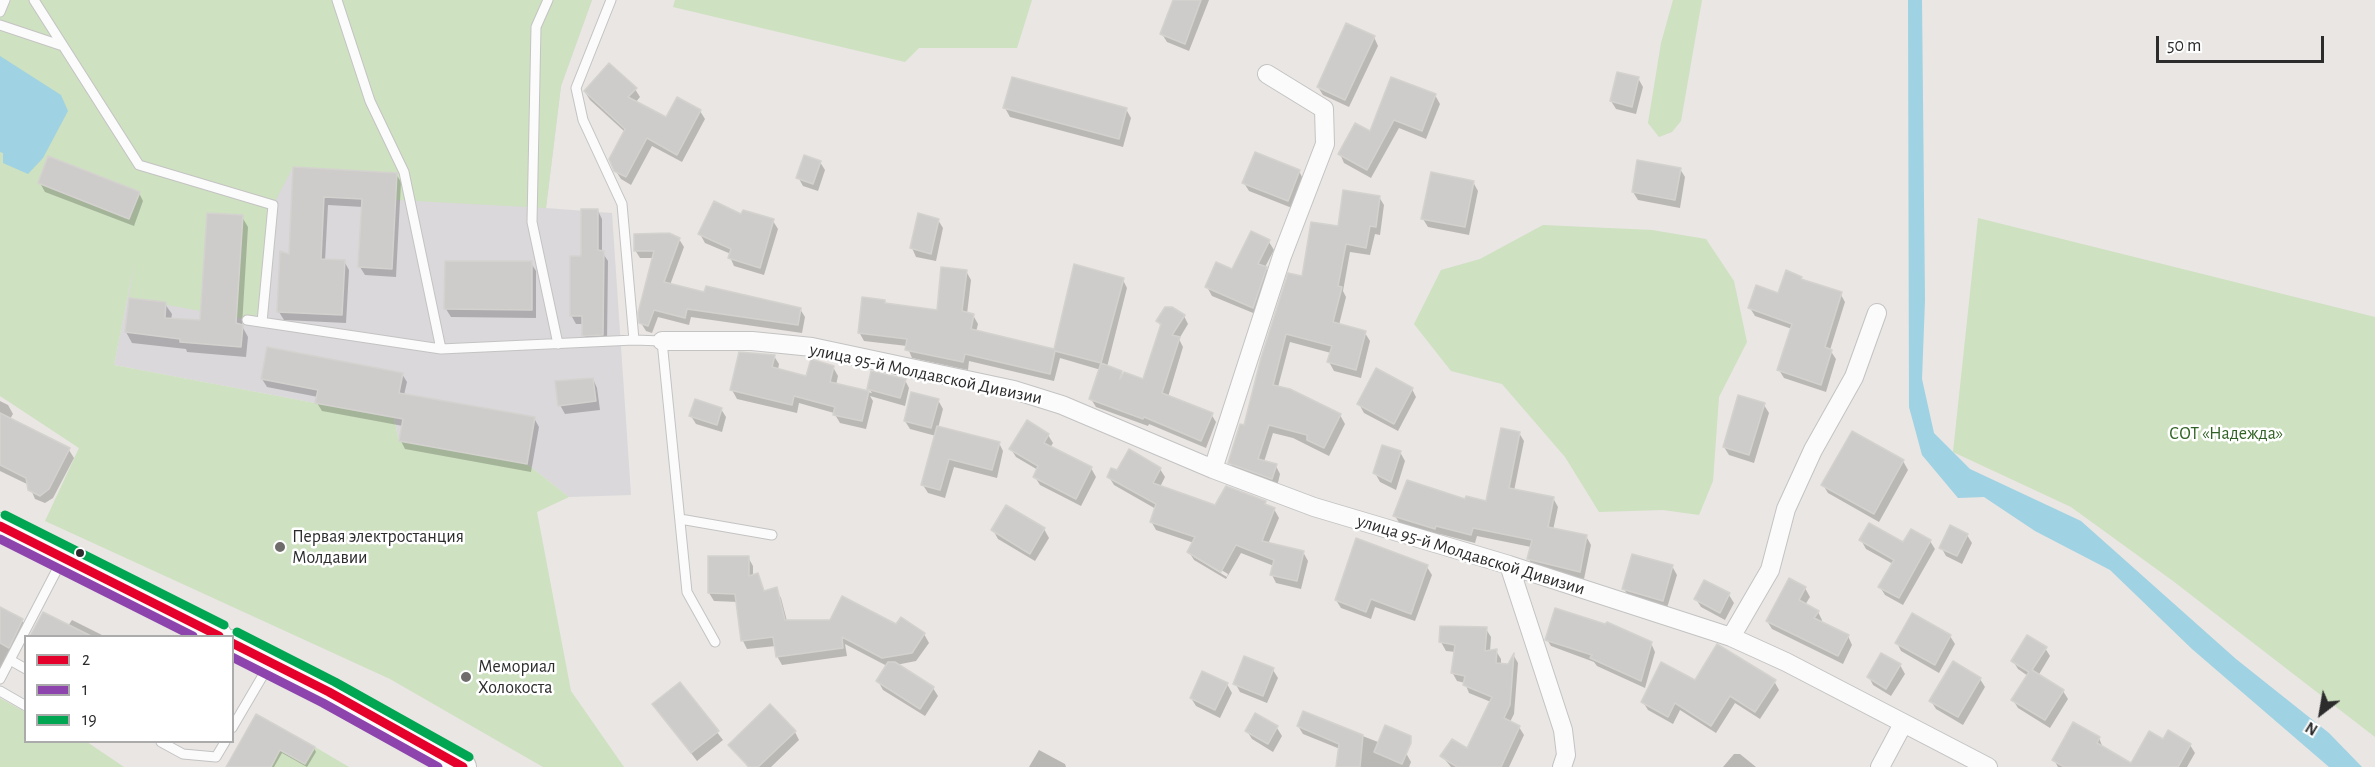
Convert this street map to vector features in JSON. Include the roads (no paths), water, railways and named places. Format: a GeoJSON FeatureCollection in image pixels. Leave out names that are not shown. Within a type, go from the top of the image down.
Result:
{"type":"FeatureCollection","features":[{"type":"Feature","properties":{"kind":"main road"},"geometry":{"type":"LineString","coordinates":[[0,526],[217,635]]}},
{"type":"Feature","properties":{"kind":"main road"},"geometry":{"type":"LineString","coordinates":[[234,644],[329,692],[462,767]]}},
{"type":"Feature","properties":{"kind":"street"},"geometry":{"type":"LineString","coordinates":[[1213,470],[1282,256],[1325,144],[1323,109],[1267,74]]}},
{"type":"Feature","properties":{"kind":"street"},"geometry":{"type":"LineString","coordinates":[[1731,637],[1770,570],[1786,509],[1813,450],[1854,377],[1877,313]]}},
{"type":"Feature","properties":{"kind":"street","name":"улица 95-й Молдавской Дивизии"},"geometry":{"type":"LineString","coordinates":[[662,341],[752,341],[812,347],[1014,390],[1062,405],[1213,470],[1314,507],[1509,565],[1731,637],[1786,662],[1988,767]]}},
{"type":"Feature","properties":{"kind":"street"},"geometry":{"type":"LineString","coordinates":[[1509,565],[1563,730],[1566,755],[1562,767]]}},
{"type":"Feature","properties":{"kind":"street"},"geometry":{"type":"LineString","coordinates":[[1880,767],[1903,724]]}},
{"type":"Feature","properties":{"kind":"lane"},"geometry":{"type":"LineString","coordinates":[[0,12],[5,0]]}},
{"type":"Feature","properties":{"kind":"lane"},"geometry":{"type":"LineString","coordinates":[[34,0],[139,165],[273,205],[262,322]]}},
{"type":"Feature","properties":{"kind":"lane"},"geometry":{"type":"LineString","coordinates":[[337,0],[370,101],[404,172],[441,349]]}},
{"type":"Feature","properties":{"kind":"lane"},"geometry":{"type":"LineString","coordinates":[[548,0],[536,27],[532,222],[558,344]]}},
{"type":"Feature","properties":{"kind":"lane"},"geometry":{"type":"LineString","coordinates":[[611,0],[576,88],[583,120],[622,204],[634,340]]}},
{"type":"Feature","properties":{"kind":"lane"},"geometry":{"type":"LineString","coordinates":[[0,25],[63,46]]}},
{"type":"Feature","properties":{"kind":"lane"},"geometry":{"type":"LineString","coordinates":[[247,320],[441,349],[634,340],[662,341],[687,592],[715,642]]}},
{"type":"Feature","properties":{"kind":"lane"},"geometry":{"type":"LineString","coordinates":[[680,519],[772,535]]}},
{"type":"Feature","properties":{"kind":"lane"},"geometry":{"type":"LineString","coordinates":[[0,679],[63,558]]}},
{"type":"Feature","properties":{"kind":"lane"},"geometry":{"type":"LineString","coordinates":[[10,660],[24,668]]}},
{"type":"Feature","properties":{"kind":"lane"},"geometry":{"type":"LineString","coordinates":[[234,725],[270,662]]}},
{"type":"Feature","properties":{"kind":"lane"},"geometry":{"type":"LineString","coordinates":[[0,691],[24,705]]}},
{"type":"Feature","properties":{"kind":"lane"},"geometry":{"type":"LineString","coordinates":[[165,743],[183,754],[216,757],[224,743]]}},
{"type":"Feature","properties":{"kind":"water"},"geometry":{"type":"Polygon","coordinates":[[[1908,0],[1922,0],[1925,300],[1922,379],[1934,433],[1970,469],[2081,521],[2236,659],[2329,733],[2362,767],[2329,767],[2192,649],[2110,570],[2035,531],[1984,497],[1958,498],[1922,455],[1909,407],[1908,0]]]}},
{"type":"Feature","properties":{"kind":"water"},"geometry":{"type":"Polygon","coordinates":[[[0,56],[61,95],[68,111],[43,158],[28,174],[3,163],[3,153],[0,152],[0,56]]]}},
{"type":"Feature","properties":{"kind":"place","name":"Первая электростанция Молдавии"},"geometry":{"type":"Point","coordinates":[280,547]}},
{"type":"Feature","properties":{"kind":"place","name":"Мемориал Холокоста"},"geometry":{"type":"Point","coordinates":[466,677]}},
{"type":"Feature","properties":{"kind":"park label","name":"СОТ «Надежда»"},"geometry":{"type":"Point","coordinates":[2226,434]}}]}
